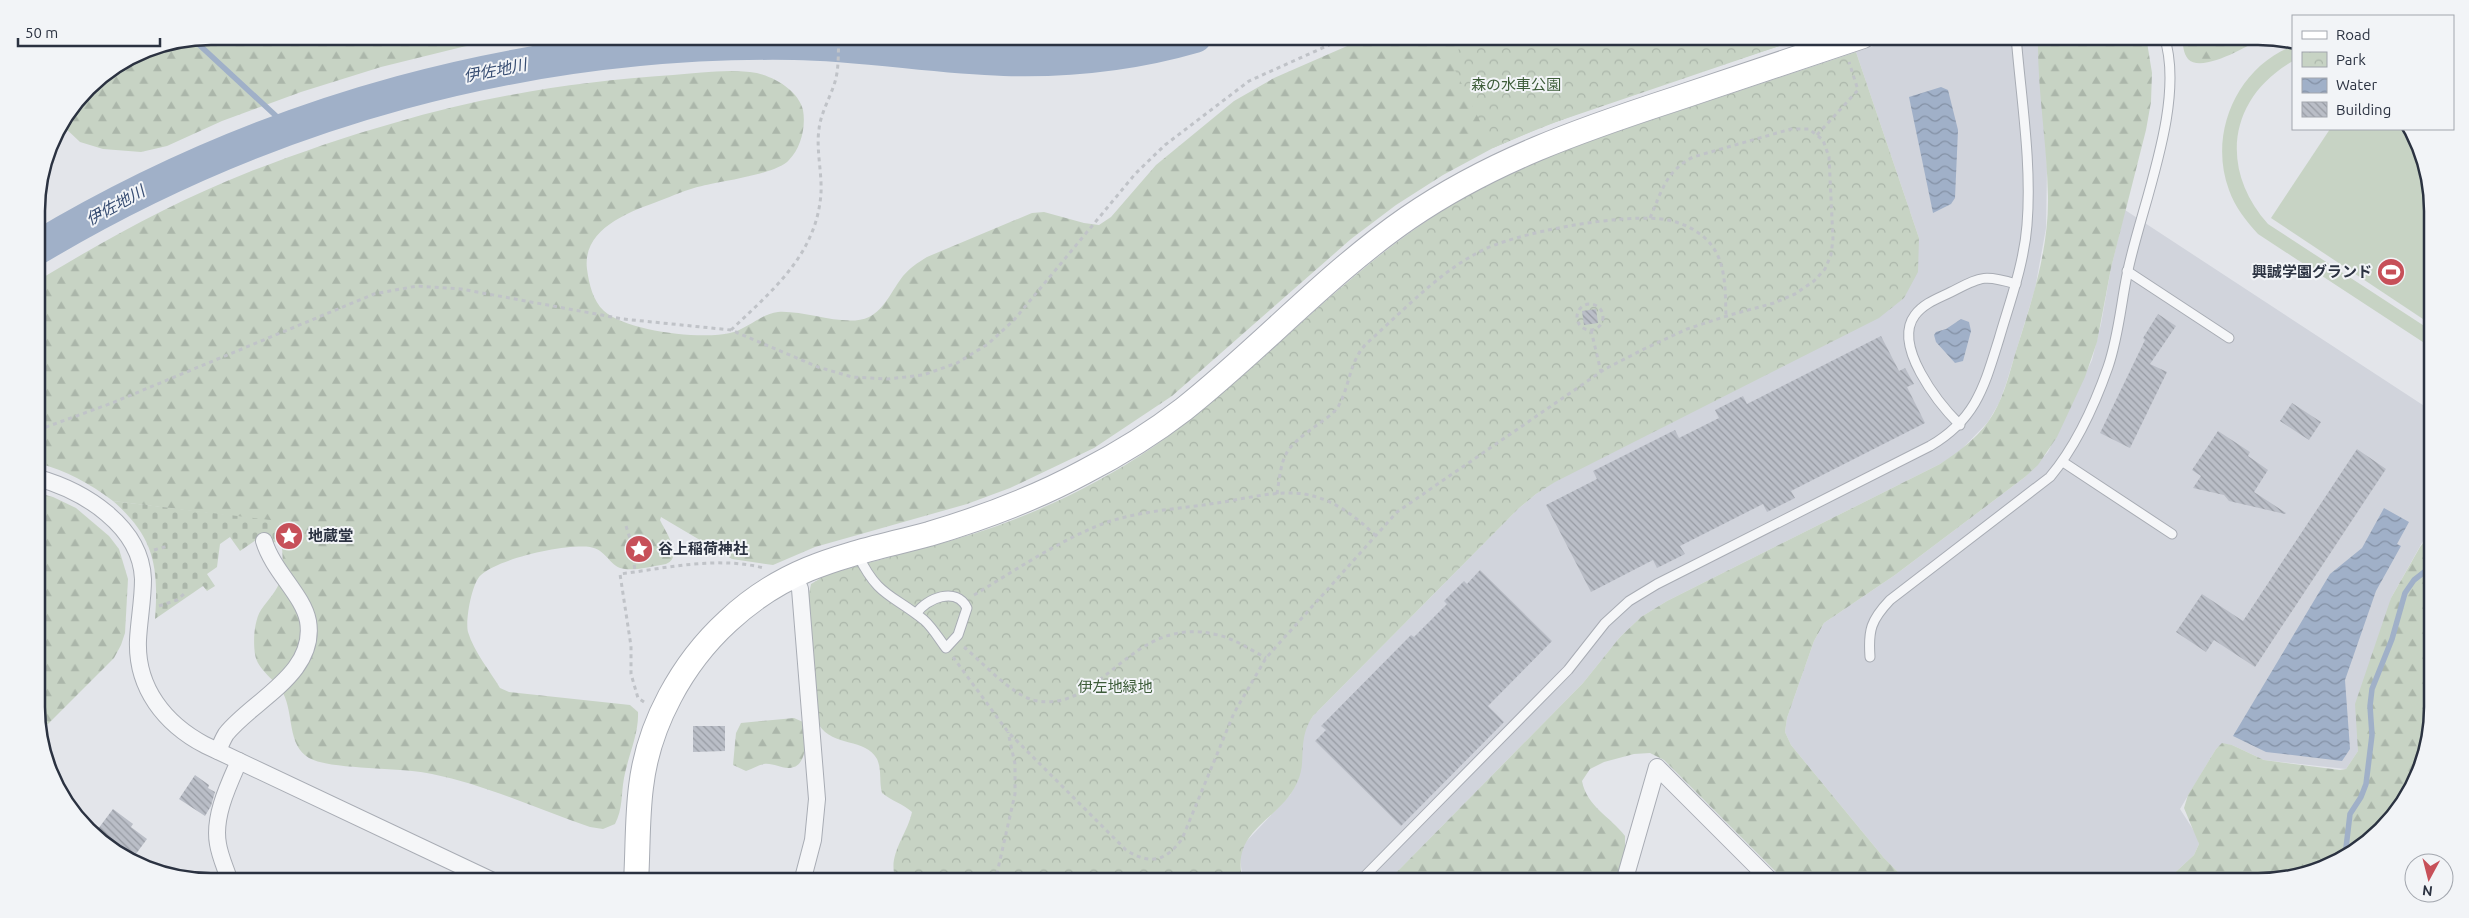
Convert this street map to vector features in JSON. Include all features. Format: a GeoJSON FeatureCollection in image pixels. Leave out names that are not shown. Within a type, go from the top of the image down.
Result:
{"type":"FeatureCollection","features":[{"type":"Feature","properties":{"kind":"street"},"geometry":{"type":"LineString","coordinates":[[636,873],[641,782],[650,746],[663,711],[680,679],[702,648],[727,622],[756,598],[787,579],[821,563],[972,521],[1017,504],[1061,485],[1127,448],[1182,410],[1219,380],[1362,252],[1421,209],[1500,164],[1593,126],[1836,45]]}},
{"type":"Feature","properties":{"kind":"street"},"geometry":{"type":"LineString","coordinates":[[45,480],[83,496],[120,526],[131,542],[139,559],[143,578],[138,642],[140,663],[146,684],[156,704],[169,721],[186,735],[218,752],[476,873]]}},
{"type":"Feature","properties":{"kind":"street"},"geometry":{"type":"LineString","coordinates":[[218,752],[226,734],[287,678],[300,661],[309,641],[308,620],[299,601],[270,560],[264,541]]}},
{"type":"Feature","properties":{"kind":"street"},"geometry":{"type":"LineString","coordinates":[[787,579],[800,589],[817,799],[813,840],[804,873]]}},
{"type":"Feature","properties":{"kind":"street"},"geometry":{"type":"LineString","coordinates":[[227,873],[220,852],[217,832],[220,811],[239,761]]}},
{"type":"Feature","properties":{"kind":"street"},"geometry":{"type":"LineString","coordinates":[[1627,873],[1657,767],[1762,873]]}},
{"type":"Feature","properties":{"kind":"lane"},"geometry":{"type":"LineString","coordinates":[[1367,873],[1568,670],[1605,623],[1629,601],[1657,584],[1930,446],[1960,424],[1981,394],[2016,284],[2027,226],[2028,197],[2017,45]]}},
{"type":"Feature","properties":{"kind":"lane"},"geometry":{"type":"LineString","coordinates":[[1870,657],[1869,636],[1873,623],[1876,616],[1890,600],[2036,490],[2063,462],[2108,366],[2118,327],[2127,271],[2163,134],[2168,103],[2169,72],[2165,45]]}},
{"type":"Feature","properties":{"kind":"lane"},"geometry":{"type":"LineString","coordinates":[[2127,271],[2229,338]]}},
{"type":"Feature","properties":{"kind":"lane"},"geometry":{"type":"LineString","coordinates":[[1960,424],[1937,402],[1913,356],[1909,346],[1910,325],[1922,308],[1977,279],[1994,277],[2016,284]]}},
{"type":"Feature","properties":{"kind":"lane"},"geometry":{"type":"LineString","coordinates":[[2063,462],[2172,534]]}},
{"type":"Feature","properties":{"kind":"lane"},"geometry":{"type":"LineString","coordinates":[[857,552],[866,571],[881,591],[926,622],[946,648],[955,640],[966,615],[967,608],[964,600],[957,596],[926,603],[916,614]]}},
{"type":"Feature","properties":{"kind":"path"},"geometry":{"type":"LineString","coordinates":[[731,330],[783,280],[798,261],[810,240],[817,218],[821,194],[819,127],[836,78],[838,45]]}},
{"type":"Feature","properties":{"kind":"path"},"geometry":{"type":"LineString","coordinates":[[45,427],[119,401],[374,294],[395,289],[424,286],[461,289],[607,316],[731,330],[818,367],[852,377],[888,380],[923,374],[957,363],[988,344],[1014,320],[1136,173],[1165,145],[1249,81],[1329,45]]}},
{"type":"Feature","properties":{"kind":"path"},"geometry":{"type":"LineString","coordinates":[[1817,135],[1858,90],[1848,59]]}},
{"type":"Feature","properties":{"kind":"path"},"geometry":{"type":"LineString","coordinates":[[958,664],[1008,732],[1126,850],[1140,859],[1157,860],[1172,853],[1182,839],[1234,713],[1266,658],[1375,535],[1398,512],[1423,492],[1601,372],[1646,348],[1726,316],[1774,303],[1796,294],[1814,281],[1825,269],[1831,255],[1833,239],[1829,157],[1823,140],[1809,129],[1791,129],[1693,157],[1678,165],[1666,179],[1650,218]]}},
{"type":"Feature","properties":{"kind":"path"},"geometry":{"type":"LineString","coordinates":[[1277,494],[1283,456],[1295,442],[1337,409],[1358,352],[1454,267],[1494,245],[1528,234],[1620,220],[1650,218],[1669,220],[1689,226],[1707,239],[1719,256],[1724,277],[1726,316]]}},
{"type":"Feature","properties":{"kind":"path"},"geometry":{"type":"LineString","coordinates":[[1594,304],[1600,308],[1603,322],[1598,327],[1590,330],[1580,326],[1577,312],[1581,307],[1594,304]]}},
{"type":"Feature","properties":{"kind":"path"},"geometry":{"type":"LineString","coordinates":[[1590,330],[1601,372]]}},
{"type":"Feature","properties":{"kind":"path"},"geometry":{"type":"LineString","coordinates":[[964,600],[1080,534],[1099,525],[1141,515],[1277,494],[1303,494],[1328,500],[1351,513],[1375,535]]}},
{"type":"Feature","properties":{"kind":"path"},"geometry":{"type":"LineString","coordinates":[[626,526],[632,545],[635,572]]}},
{"type":"Feature","properties":{"kind":"path"},"geometry":{"type":"LineString","coordinates":[[147,552],[168,546]]}},
{"type":"Feature","properties":{"kind":"path"},"geometry":{"type":"LineString","coordinates":[[663,711],[638,698],[632,679],[631,646],[620,574],[732,563],[767,569],[787,579]]}},
{"type":"Feature","properties":{"kind":"path"},"geometry":{"type":"LineString","coordinates":[[151,608],[177,600],[184,594]]}},
{"type":"Feature","properties":{"kind":"path"},"geometry":{"type":"LineString","coordinates":[[955,640],[1016,691],[1031,699],[1050,702],[1067,699],[1083,691],[1136,650],[1155,639],[1176,633],[1197,632],[1219,635],[1266,658]]}},
{"type":"Feature","properties":{"kind":"path"},"geometry":{"type":"LineString","coordinates":[[997,873],[1015,794],[1015,764],[1008,732]]}},
{"type":"Feature","properties":{"kind":"shaded area"},"geometry":{"type":"Polygon","coordinates":[[[1877,45],[2039,45],[2047,167],[2046,228],[2035,289],[2006,384],[1999,403],[1988,422],[1958,453],[1940,464],[1667,601],[1641,617],[1620,637],[1583,683],[1396,873],[1242,873],[1240,858],[1243,845],[1290,795],[1298,781],[1305,728],[1313,716],[1518,509],[1536,494],[1919,238],[1856,52],[1877,45]]]}},
{"type":"Feature","properties":{"kind":"shaded area"},"geometry":{"type":"Polygon","coordinates":[[[2125,210],[2424,406],[2424,539],[2391,598],[2358,751],[2346,769],[2264,760],[2232,745],[2222,744],[2216,749],[2180,809],[2196,834],[2199,844],[2194,855],[2175,873],[1899,873],[1884,858],[1791,745],[1785,732],[1787,718],[1814,641],[1824,623],[1895,575],[2025,477],[2048,452],[2092,360],[2101,324],[2111,268],[2125,210]]]}},
{"type":"Feature","properties":{"kind":"green space"},"geometry":{"type":"Polygon","coordinates":[[[200,45],[472,45],[381,67],[301,92],[222,121],[167,146],[141,152],[103,149],[80,142],[66,129],[79,110],[94,94],[110,79],[137,62],[178,48],[200,45]]]}},
{"type":"Feature","properties":{"kind":"green space"},"geometry":{"type":"Polygon","coordinates":[[[1349,45],[1782,45],[1544,126],[1493,148],[1443,175],[1396,205],[1351,239],[1172,396],[1094,448],[1010,488],[967,504],[815,547],[773,565],[732,559],[661,517],[660,520],[673,550],[671,561],[666,564],[625,569],[616,566],[600,551],[590,547],[579,547],[533,554],[490,569],[481,575],[475,585],[470,602],[467,627],[474,647],[500,688],[509,692],[630,705],[638,712],[637,729],[624,778],[619,813],[615,824],[603,829],[590,827],[472,784],[432,774],[333,765],[309,758],[297,745],[283,693],[259,665],[255,654],[255,625],[261,610],[281,578],[283,557],[279,522],[113,501],[77,478],[45,465],[45,276],[114,236],[167,208],[221,183],[357,134],[462,105],[532,91],[602,81],[721,71],[758,73],[774,79],[795,95],[803,110],[802,137],[797,150],[789,160],[783,165],[761,173],[691,189],[634,211],[610,224],[600,233],[592,243],[587,255],[588,275],[594,297],[604,311],[615,318],[646,329],[664,332],[717,335],[736,331],[765,316],[778,312],[800,313],[849,321],[869,317],[880,309],[906,273],[923,259],[1032,213],[1044,212],[1084,223],[1099,225],[1111,217],[1156,165],[1234,101],[1274,78],[1349,45]]]}},
{"type":"Feature","properties":{"kind":"green space","name":"森の水車公園"},"geometry":{"type":"Polygon","coordinates":[[[1460,45],[1782,45],[1610,102],[1493,148],[1454,68],[1460,45]]]}},
{"type":"Feature","properties":{"kind":"green space"},"geometry":{"type":"Polygon","coordinates":[[[2038,45],[2147,45],[2152,73],[2151,102],[2146,130],[2111,268],[2097,342],[2085,377],[2057,437],[2038,465],[2025,477],[1895,575],[1824,623],[1814,641],[1787,718],[1785,732],[1791,745],[1884,858],[1899,873],[1777,873],[1664,760],[1650,753],[1634,754],[1604,762],[1590,769],[1582,781],[1594,805],[1625,836],[1625,851],[1619,873],[1396,873],[1583,683],[1620,637],[1641,617],[1667,601],[1940,464],[1972,440],[1988,422],[2002,397],[2008,378],[2033,294],[2046,236],[2048,196],[2038,45]]]}},
{"type":"Feature","properties":{"kind":"green space"},"geometry":{"type":"Polygon","coordinates":[[[2183,45],[2249,45],[2226,57],[2204,63],[2195,63],[2188,59],[2183,45]]]}},
{"type":"Feature","properties":{"kind":"green space"},"geometry":{"type":"Polygon","coordinates":[[[2292,48],[2292,62],[2271,76],[2255,94],[2244,114],[2238,136],[2237,158],[2242,181],[2252,203],[2268,224],[2424,326],[2424,343],[2258,234],[2241,214],[2234,202],[2223,169],[2222,147],[2225,125],[2232,105],[2243,86],[2256,69],[2273,56],[2292,48]]]}},
{"type":"Feature","properties":{"kind":"green space","name":"伊左地緑地"},"geometry":{"type":"Polygon","coordinates":[[[1856,52],[1919,238],[1918,272],[1904,298],[1879,318],[1555,482],[1536,494],[1518,509],[1313,716],[1303,742],[1302,766],[1297,783],[1289,796],[1249,838],[1243,850],[1242,873],[894,873],[895,855],[912,812],[882,793],[879,763],[872,752],[858,745],[832,737],[819,725],[808,599],[811,584],[826,575],[997,526],[1089,486],[1132,461],[1192,418],[1341,288],[1418,227],[1460,200],[1510,174],[1587,142],[1856,52]]]}},
{"type":"Feature","properties":{"kind":"green space","name":"興誠学園グランド"},"geometry":{"type":"Polygon","coordinates":[[[2329,130],[2403,130],[2411,147],[2423,189],[2424,320],[2271,218],[2329,130]]]}},
{"type":"Feature","properties":{"kind":"green space"},"geometry":{"type":"Polygon","coordinates":[[[45,495],[76,508],[109,536],[119,549],[128,579],[125,633],[114,658],[46,725],[45,718],[45,495]]]}},
{"type":"Feature","properties":{"kind":"green space"},"geometry":{"type":"Polygon","coordinates":[[[113,501],[279,521],[281,543],[256,540],[240,551],[230,537],[220,544],[217,567],[207,574],[215,586],[207,591],[203,586],[155,619],[156,583],[151,554],[137,527],[113,501]]]}},
{"type":"Feature","properties":{"kind":"green space"},"geometry":{"type":"Polygon","coordinates":[[[2424,542],[2424,718],[2421,740],[2407,781],[2383,817],[2359,839],[2341,851],[2312,864],[2291,870],[2269,873],[2175,873],[2194,855],[2199,844],[2184,808],[2188,795],[2216,749],[2222,743],[2232,745],[2264,760],[2340,770],[2346,769],[2358,751],[2355,704],[2391,598],[2424,542]]]}},
{"type":"Feature","properties":{"kind":"green space"},"geometry":{"type":"Polygon","coordinates":[[[794,718],[803,722],[805,743],[803,757],[795,767],[785,768],[764,764],[746,771],[733,765],[736,733],[741,723],[794,718]]]}},
{"type":"Feature","properties":{"kind":"water"},"geometry":{"type":"Polygon","coordinates":[[[1941,87],[1948,90],[1958,130],[1955,198],[1951,204],[1933,213],[1909,97],[1941,87]]]}},
{"type":"Feature","properties":{"kind":"water"},"geometry":{"type":"Polygon","coordinates":[[[1961,319],[1969,322],[1971,331],[1963,361],[1955,363],[1936,342],[1934,335],[1936,332],[1946,329],[1961,319]]]}},
{"type":"Feature","properties":{"kind":"water"},"geometry":{"type":"Polygon","coordinates":[[[2384,508],[2409,522],[2397,544],[2401,546],[2376,591],[2345,680],[2350,749],[2342,761],[2266,752],[2233,736],[2330,574],[2362,548],[2384,508]]]}},
{"type":"Feature","properties":{"kind":"building"},"geometry":{"type":"Polygon","coordinates":[[[1596,309],[1598,323],[1584,325],[1582,311],[1596,309]]]}},
{"type":"Feature","properties":{"kind":"building"},"geometry":{"type":"Polygon","coordinates":[[[2158,314],[2176,326],[2150,364],[2167,372],[2130,448],[2100,433],[2145,340],[2143,338],[2158,314]]]}},
{"type":"Feature","properties":{"kind":"building"},"geometry":{"type":"Polygon","coordinates":[[[1881,336],[1899,371],[1905,368],[1914,384],[1907,387],[1925,423],[1791,491],[1795,498],[1767,512],[1763,504],[1680,546],[1685,554],[1657,568],[1653,560],[1591,592],[1546,505],[1597,479],[1593,471],[1675,430],[1679,438],[1719,418],[1715,410],[1743,396],[1747,404],[1881,336]]]}},
{"type":"Feature","properties":{"kind":"building"},"geometry":{"type":"Polygon","coordinates":[[[2292,403],[2321,422],[2309,440],[2280,421],[2292,403]]]}},
{"type":"Feature","properties":{"kind":"building"},"geometry":{"type":"Polygon","coordinates":[[[2218,431],[2250,452],[2248,456],[2268,470],[2254,492],[2285,514],[2229,501],[2224,495],[2193,488],[2201,476],[2192,470],[2218,431]]]}},
{"type":"Feature","properties":{"kind":"building"},"geometry":{"type":"Polygon","coordinates":[[[2357,449],[2386,469],[2255,667],[2214,640],[2206,652],[2176,632],[2202,594],[2243,621],[2357,449]]]}},
{"type":"Feature","properties":{"kind":"building"},"geometry":{"type":"Polygon","coordinates":[[[1480,570],[1552,641],[1488,706],[1504,722],[1401,826],[1315,741],[1326,730],[1321,726],[1411,635],[1414,637],[1447,604],[1444,601],[1464,581],[1467,584],[1480,570]]]}},
{"type":"Feature","properties":{"kind":"building"},"geometry":{"type":"Polygon","coordinates":[[[693,726],[725,726],[725,751],[693,752],[693,726]]]}},
{"type":"Feature","properties":{"kind":"building"},"geometry":{"type":"Polygon","coordinates":[[[195,775],[215,792],[211,806],[205,816],[179,799],[195,775]]]}},
{"type":"Feature","properties":{"kind":"building"},"geometry":{"type":"Polygon","coordinates":[[[113,809],[133,824],[131,827],[147,839],[135,855],[98,829],[113,809]]]}},
{"type":"Feature","properties":{"kind":"waterway"},"geometry":{"type":"LineString","coordinates":[[199,45],[288,127]]}},
{"type":"Feature","properties":{"kind":"waterway","name":"伊佐地川"},"geometry":{"type":"LineString","coordinates":[[45,244],[124,200],[214,158],[306,122],[401,93],[497,70],[595,54],[694,45]]}},
{"type":"Feature","properties":{"kind":"waterway","name":"伊佐地川"},"geometry":{"type":"LineString","coordinates":[[834,45],[1004,59],[1052,59],[1100,55],[1158,45]]}},
{"type":"Feature","properties":{"kind":"waterway"},"geometry":{"type":"LineString","coordinates":[[2346,848],[2350,814],[2361,797],[2366,784],[2372,735],[2370,706],[2372,689],[2392,639],[2405,593],[2414,580],[2424,572]]}},
{"type":"Feature","properties":{"kind":"place","name":"興誠学園グランド"},"geometry":{"type":"Point","coordinates":[2391,272]}},
{"type":"Feature","properties":{"kind":"place","name":"地蔵堂"},"geometry":{"type":"Point","coordinates":[289,536]}},
{"type":"Feature","properties":{"kind":"place","name":"谷上稲荷神社"},"geometry":{"type":"Point","coordinates":[639,549]}}]}
